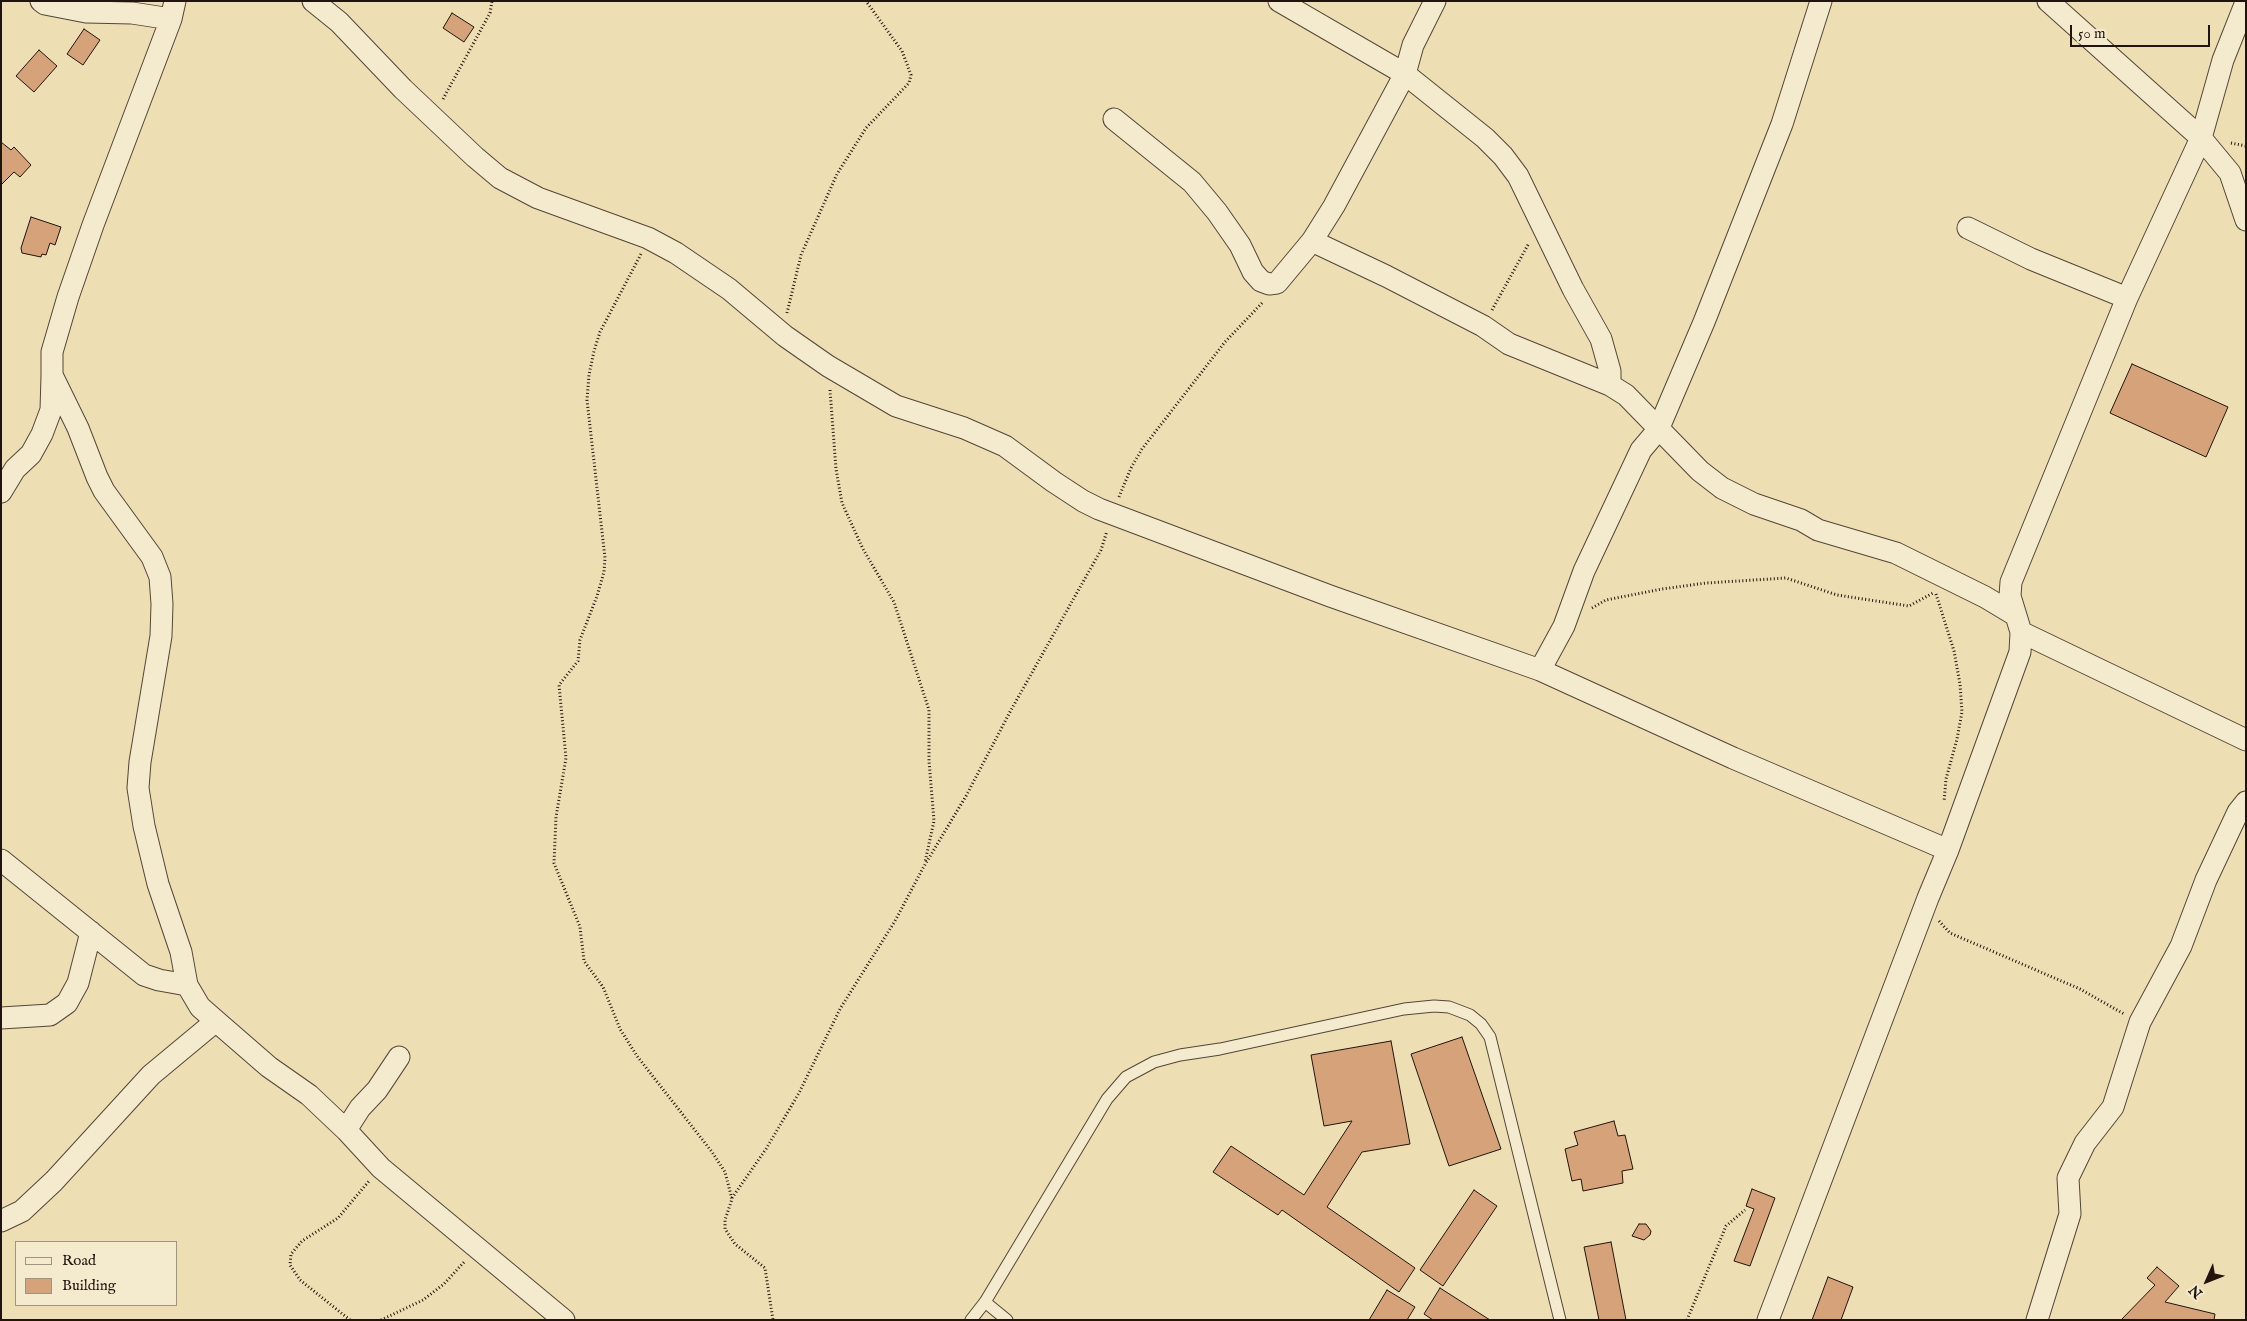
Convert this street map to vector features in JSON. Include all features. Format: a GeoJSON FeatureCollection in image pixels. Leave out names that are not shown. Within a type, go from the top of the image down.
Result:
{"type":"FeatureCollection","features":[{"type":"Feature","properties":{"kind":"street"},"geometry":{"type":"LineString","coordinates":[[1,492],[15,470],[31,454],[42,434],[51,410],[52,352],[68,297],[173,10],[132,13],[86,12],[45,4],[41,1]]}},
{"type":"Feature","properties":{"kind":"street"},"geometry":{"type":"LineString","coordinates":[[132,13],[149,1]]}},
{"type":"Feature","properties":{"kind":"street"},"geometry":{"type":"LineString","coordinates":[[313,1],[339,22],[433,118],[487,167],[516,187],[547,201],[648,238],[676,253],[729,289],[786,336],[828,366],[896,406],[964,428],[1005,446],[1083,501],[1330,596],[1540,670],[1733,758],[1948,850]]}},
{"type":"Feature","properties":{"kind":"street"},"geometry":{"type":"LineString","coordinates":[[1279,1],[1405,74],[1485,138],[1503,156],[1518,176],[1573,289],[1601,339],[1610,371],[1610,385]]}},
{"type":"Feature","properties":{"kind":"street"},"geometry":{"type":"LineString","coordinates":[[1114,118],[1192,182],[1217,212],[1240,245],[1254,272],[1261,281],[1269,284],[1277,283],[1312,241],[1334,206],[1405,74],[1413,45],[1435,1]]}},
{"type":"Feature","properties":{"kind":"street"},"geometry":{"type":"LineString","coordinates":[[1540,670],[1564,626],[1584,571],[1641,450],[1658,430],[1704,322],[1782,124],[1822,1]]}},
{"type":"Feature","properties":{"kind":"street"},"geometry":{"type":"LineString","coordinates":[[2048,1],[2201,138],[2230,172],[2246,220]]}},
{"type":"Feature","properties":{"kind":"street"},"geometry":{"type":"LineString","coordinates":[[1768,1320],[1928,898],[1948,850],[2020,652],[2018,624],[2010,596],[2011,582],[2127,298],[2201,138],[2223,60],[2246,2]]}},
{"type":"Feature","properties":{"kind":"street"},"geometry":{"type":"LineString","coordinates":[[1968,228],[2031,259],[2127,298]]}},
{"type":"Feature","properties":{"kind":"street"},"geometry":{"type":"LineString","coordinates":[[1312,241],[1483,326],[1510,344],[1610,385],[1626,395],[1700,471],[1722,488],[1754,504],[1800,520],[1818,530],[1896,553],[1985,597],[2018,624],[2246,740]]}},
{"type":"Feature","properties":{"kind":"street"},"geometry":{"type":"LineString","coordinates":[[52,375],[78,428],[96,477],[152,557],[160,577],[162,604],[161,636],[141,752],[138,788],[144,826],[158,884],[181,952],[187,985],[200,1007],[269,1067],[309,1095],[346,1130],[381,1168],[564,1320]]}},
{"type":"Feature","properties":{"kind":"street"},"geometry":{"type":"LineString","coordinates":[[2037,1320],[2070,1214],[2068,1178],[2085,1143],[2113,1107],[2140,1022],[2180,946],[2206,880],[2238,812],[2246,802]]}},
{"type":"Feature","properties":{"kind":"street"},"geometry":{"type":"LineString","coordinates":[[1,860],[144,975],[187,985]]}},
{"type":"Feature","properties":{"kind":"street"},"geometry":{"type":"LineString","coordinates":[[1,1018],[50,1015],[67,1003],[78,983],[91,932]]}},
{"type":"Feature","properties":{"kind":"street"},"geometry":{"type":"LineString","coordinates":[[1,1221],[22,1211],[42,1193],[151,1075],[216,1021]]}},
{"type":"Feature","properties":{"kind":"street"},"geometry":{"type":"LineString","coordinates":[[346,1130],[360,1108],[377,1090],[399,1057]]}},
{"type":"Feature","properties":{"kind":"lane"},"geometry":{"type":"LineString","coordinates":[[970,1320],[985,1302],[1099,1112],[1119,1083],[1126,1077],[1154,1062],[1180,1055],[1220,1050],[1404,1009],[1449,1007],[1476,1018],[1490,1037],[1560,1320]]}},
{"type":"Feature","properties":{"kind":"lane"},"geometry":{"type":"LineString","coordinates":[[985,1302],[1007,1320]]}},
{"type":"Feature","properties":{"kind":"path"},"geometry":{"type":"LineString","coordinates":[[433,118],[488,16],[492,8],[492,1]]}},
{"type":"Feature","properties":{"kind":"path"},"geometry":{"type":"LineString","coordinates":[[786,336],[790,296],[801,255],[837,174],[866,128],[910,83],[909,68],[902,51],[866,1]]}},
{"type":"Feature","properties":{"kind":"path"},"geometry":{"type":"LineString","coordinates":[[1483,326],[1541,223]]}},
{"type":"Feature","properties":{"kind":"path"},"geometry":{"type":"LineString","coordinates":[[648,238],[636,267],[600,332],[589,375],[587,400],[605,558],[604,572],[580,640],[579,659],[559,685],[566,758],[556,817],[554,863],[580,927],[584,961],[603,987],[620,1029],[660,1087],[712,1152],[724,1172],[732,1199]]}},
{"type":"Feature","properties":{"kind":"path"},"geometry":{"type":"LineString","coordinates":[[773,1320],[765,1268],[735,1244],[725,1229],[725,1220],[732,1199],[766,1149],[799,1093],[840,1009],[895,921],[923,868],[962,804],[1011,710],[1101,550],[1112,513],[1131,468],[1142,449],[1225,342],[1277,283]]}},
{"type":"Feature","properties":{"kind":"path"},"geometry":{"type":"LineString","coordinates":[[828,366],[836,469],[842,503],[863,549],[894,602],[929,710],[929,761],[934,821],[923,868]]}},
{"type":"Feature","properties":{"kind":"path"},"geometry":{"type":"LineString","coordinates":[[1931,571],[1954,651],[1960,684],[1962,712],[1943,794],[1945,811]]}},
{"type":"Feature","properties":{"kind":"path"},"geometry":{"type":"LineString","coordinates":[[1564,626],[1606,600],[1706,583],[1786,578],[1837,595],[1909,606],[1936,592]]}},
{"type":"Feature","properties":{"kind":"path"},"geometry":{"type":"LineString","coordinates":[[1928,898],[1937,919],[1950,934],[2080,989],[2140,1022]]}},
{"type":"Feature","properties":{"kind":"path"},"geometry":{"type":"LineString","coordinates":[[350,1320],[300,1280],[290,1265],[291,1254],[302,1241],[338,1218],[381,1168]]}},
{"type":"Feature","properties":{"kind":"path"},"geometry":{"type":"LineString","coordinates":[[1686,1320],[1726,1226],[1745,1210]]}},
{"type":"Feature","properties":{"kind":"path"},"geometry":{"type":"LineString","coordinates":[[381,1320],[423,1300],[444,1284],[477,1246]]}},
{"type":"Feature","properties":{"kind":"building"},"geometry":{"type":"Polygon","coordinates":[[[452,13],[474,27],[464,42],[443,28],[452,13]]]}},
{"type":"Feature","properties":{"kind":"building"},"geometry":{"type":"Polygon","coordinates":[[[84,29],[100,40],[83,65],[67,54],[84,29]]]}},
{"type":"Feature","properties":{"kind":"building"},"geometry":{"type":"Polygon","coordinates":[[[39,50],[57,66],[34,92],[16,76],[39,50]]]}},
{"type":"Feature","properties":{"kind":"building"},"geometry":{"type":"Polygon","coordinates":[[[1,142],[11,150],[14,147],[31,165],[20,177],[14,172],[1,185],[1,142]]]}},
{"type":"Feature","properties":{"kind":"building"},"geometry":{"type":"Polygon","coordinates":[[[31,217],[61,227],[55,245],[50,243],[46,255],[42,254],[41,257],[22,253],[21,248],[31,217]]]}},
{"type":"Feature","properties":{"kind":"building"},"geometry":{"type":"Polygon","coordinates":[[[2132,364],[2228,407],[2206,457],[2110,413],[2132,364]]]}},
{"type":"Feature","properties":{"kind":"building"},"geometry":{"type":"Polygon","coordinates":[[[1462,1037],[1501,1149],[1449,1166],[1411,1054],[1462,1037]]]}},
{"type":"Feature","properties":{"kind":"building"},"geometry":{"type":"Polygon","coordinates":[[[1391,1041],[1410,1144],[1362,1152],[1327,1207],[1415,1268],[1399,1292],[1282,1210],[1278,1215],[1213,1172],[1231,1146],[1304,1195],[1352,1121],[1324,1126],[1311,1055],[1391,1041]]]}},
{"type":"Feature","properties":{"kind":"building"},"geometry":{"type":"Polygon","coordinates":[[[1614,1121],[1618,1136],[1625,1135],[1633,1169],[1622,1171],[1623,1183],[1583,1191],[1581,1179],[1572,1181],[1565,1149],[1578,1145],[1574,1132],[1614,1121]]]}},
{"type":"Feature","properties":{"kind":"building"},"geometry":{"type":"Polygon","coordinates":[[[1752,1189],[1775,1198],[1750,1266],[1734,1261],[1754,1209],[1746,1206],[1752,1189]]]}},
{"type":"Feature","properties":{"kind":"building"},"geometry":{"type":"Polygon","coordinates":[[[1474,1190],[1497,1206],[1443,1286],[1420,1270],[1474,1190]]]}},
{"type":"Feature","properties":{"kind":"building"},"geometry":{"type":"Polygon","coordinates":[[[1639,1224],[1646,1224],[1651,1231],[1650,1235],[1644,1240],[1632,1236],[1639,1224]]]}},
{"type":"Feature","properties":{"kind":"building"},"geometry":{"type":"Polygon","coordinates":[[[1611,1242],[1626,1320],[1599,1320],[1584,1247],[1611,1242]]]}},
{"type":"Feature","properties":{"kind":"building"},"geometry":{"type":"Polygon","coordinates":[[[2157,1267],[2179,1286],[2165,1302],[2215,1314],[2214,1320],[2121,1320],[2155,1285],[2147,1278],[2157,1267]]]}},
{"type":"Feature","properties":{"kind":"building"},"geometry":{"type":"Polygon","coordinates":[[[1828,1277],[1853,1287],[1841,1320],[1812,1320],[1828,1277]]]}},
{"type":"Feature","properties":{"kind":"building"},"geometry":{"type":"Polygon","coordinates":[[[1440,1288],[1490,1320],[1433,1320],[1424,1314],[1440,1288]]]}},
{"type":"Feature","properties":{"kind":"building"},"geometry":{"type":"Polygon","coordinates":[[[1387,1290],[1415,1307],[1407,1320],[1369,1320],[1387,1290]]]}}]}
